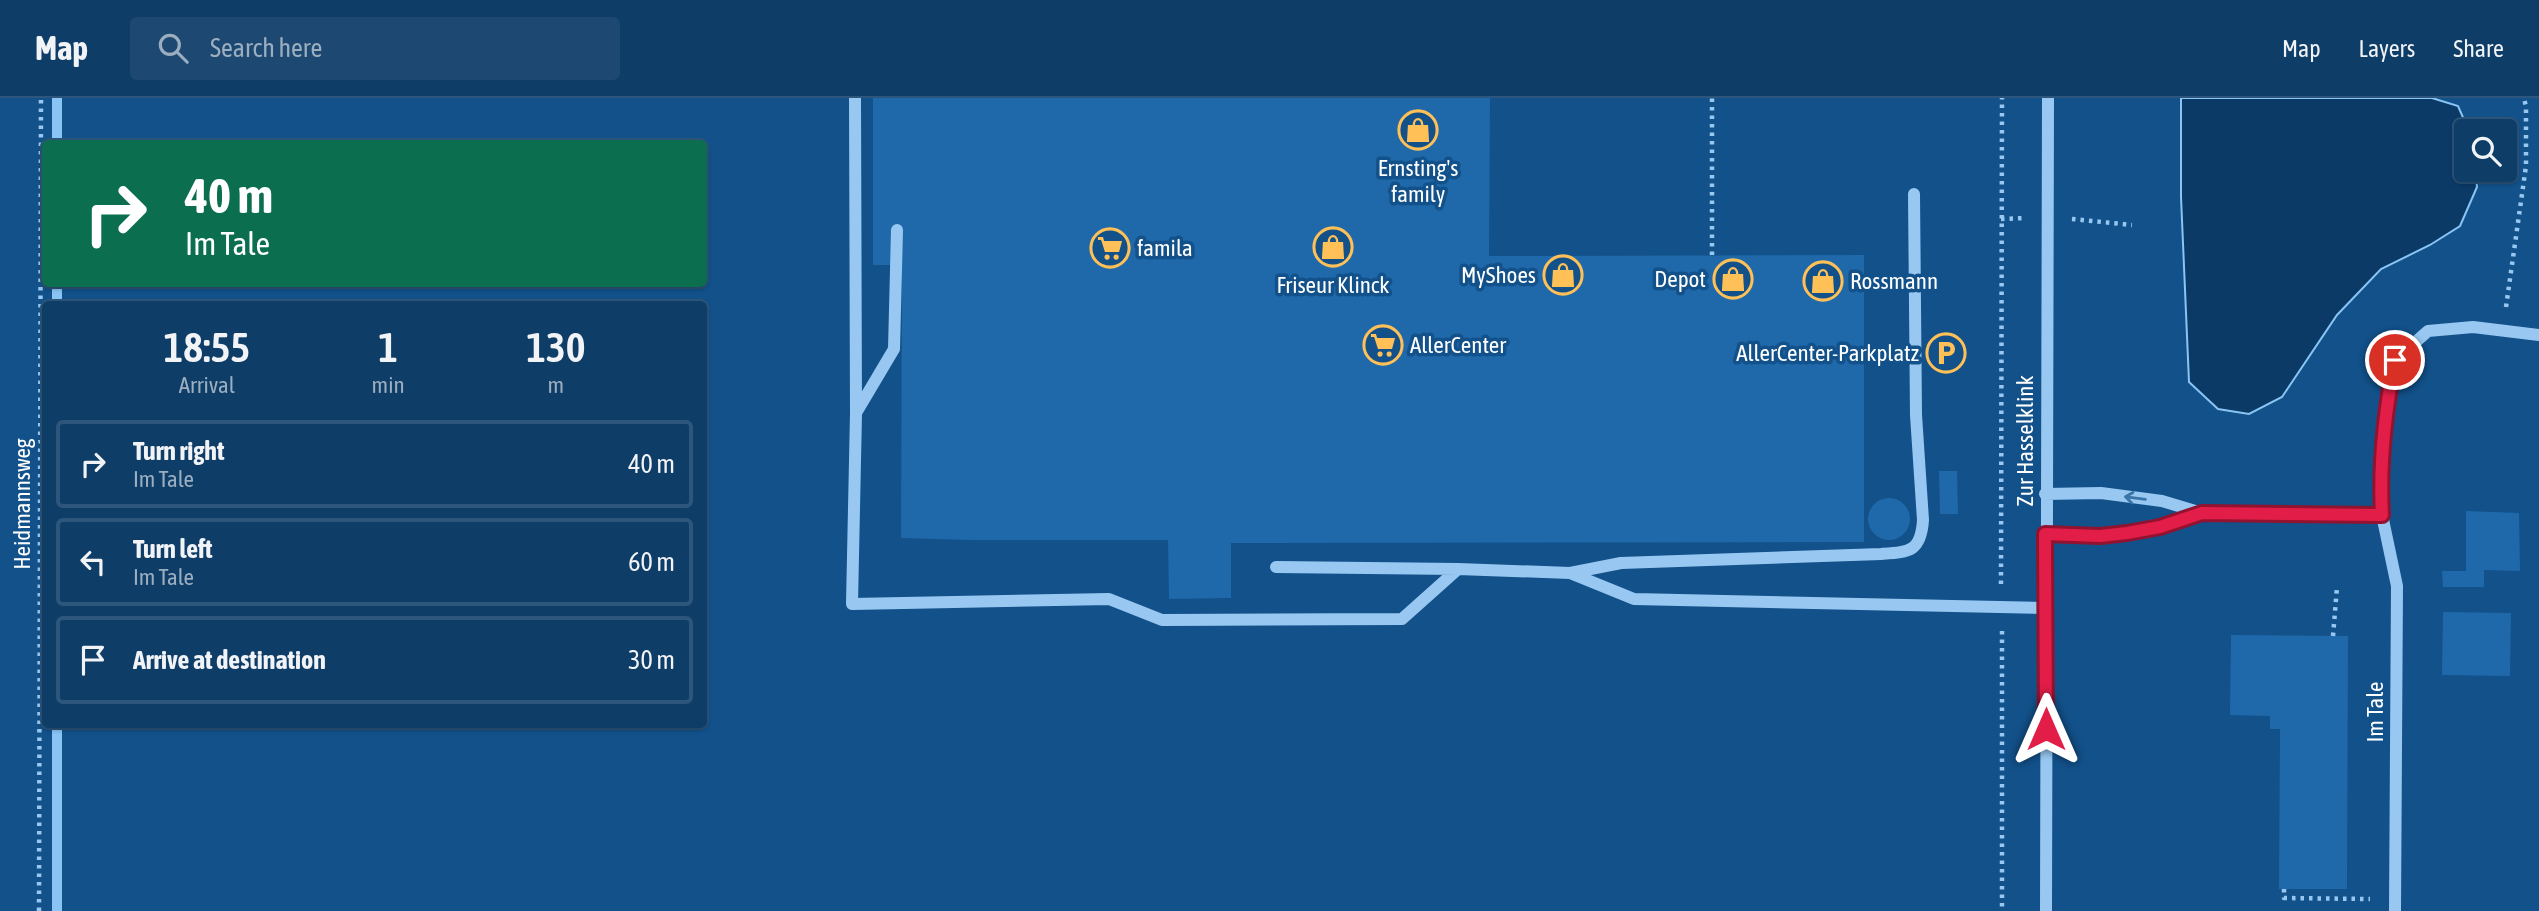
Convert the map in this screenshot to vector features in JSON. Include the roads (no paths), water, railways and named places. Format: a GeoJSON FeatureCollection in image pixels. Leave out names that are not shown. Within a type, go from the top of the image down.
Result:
{"type":"FeatureCollection","features":[{"type":"Feature","properties":{"kind":"street"},"geometry":{"type":"LineString","coordinates":[[855,98],[856,414],[852,604],[1109,599],[1162,620],[1402,619],[1458,569]]}},
{"type":"Feature","properties":{"kind":"street","name":"Zur Hasselklink"},"geometry":{"type":"LineString","coordinates":[[2046,911],[2048,98]]}},
{"type":"Feature","properties":{"kind":"street"},"geometry":{"type":"LineString","coordinates":[[1276,567],[1570,573],[1621,563],[1881,554],[1913,548],[1922,537],[1923,520],[1916,415],[1914,194]]}},
{"type":"Feature","properties":{"kind":"street"},"geometry":{"type":"LineString","coordinates":[[856,414],[894,349],[897,230]]}},
{"type":"Feature","properties":{"kind":"street","name":"Im Tale"},"geometry":{"type":"LineString","coordinates":[[2395,906],[2397,586],[2382,515],[2380,483],[2386,408],[2395,360],[2428,331],[2473,327],[2539,335]]}},
{"type":"Feature","properties":{"kind":"street"},"geometry":{"type":"LineString","coordinates":[[2045,494],[2101,493],[2162,501],[2202,513],[2382,515]]}},
{"type":"Feature","properties":{"kind":"street"},"geometry":{"type":"LineString","coordinates":[[2045,534],[2100,536],[2127,533],[2160,527],[2202,513]]}},
{"type":"Feature","properties":{"kind":"street"},"geometry":{"type":"LineString","coordinates":[[1570,573],[1633,599],[2045,608]]}},
{"type":"Feature","properties":{"kind":"water"},"geometry":{"type":"Polygon","coordinates":[[[2181,98],[2432,98],[2458,106],[2464,119],[2454,119],[2454,182],[2476,182],[2477,187],[2460,226],[2430,245],[2381,269],[2337,315],[2282,397],[2249,414],[2218,409],[2189,382],[2181,197],[2181,98]]]}},
{"type":"Feature","properties":{"kind":"waterway"},"geometry":{"type":"LineString","coordinates":[[57,98],[57,140]]}},
{"type":"Feature","properties":{"kind":"waterway"},"geometry":{"type":"LineString","coordinates":[[57,287],[57,301]]}},
{"type":"Feature","properties":{"kind":"waterway"},"geometry":{"type":"LineString","coordinates":[[57,728],[57,911]]}},
{"type":"Feature","properties":{"kind":"place","name":"Ernsting's family"},"geometry":{"type":"Point","coordinates":[1418,130]}},
{"type":"Feature","properties":{"kind":"place","name":"Friseur Klinck"},"geometry":{"type":"Point","coordinates":[1333,247]}},
{"type":"Feature","properties":{"kind":"place","name":"famila"},"geometry":{"type":"Point","coordinates":[1110,248]}},
{"type":"Feature","properties":{"kind":"place","name":"MyShoes"},"geometry":{"type":"Point","coordinates":[1563,275]}},
{"type":"Feature","properties":{"kind":"place","name":"Depot"},"geometry":{"type":"Point","coordinates":[1733,279]}},
{"type":"Feature","properties":{"kind":"place","name":"Rossmann"},"geometry":{"type":"Point","coordinates":[1823,281]}},
{"type":"Feature","properties":{"kind":"place","name":"AllerCenter"},"geometry":{"type":"Point","coordinates":[1383,345]}},
{"type":"Feature","properties":{"kind":"place","name":"AllerCenter-Parkplatz"},"geometry":{"type":"Point","coordinates":[1946,353]}}]}
